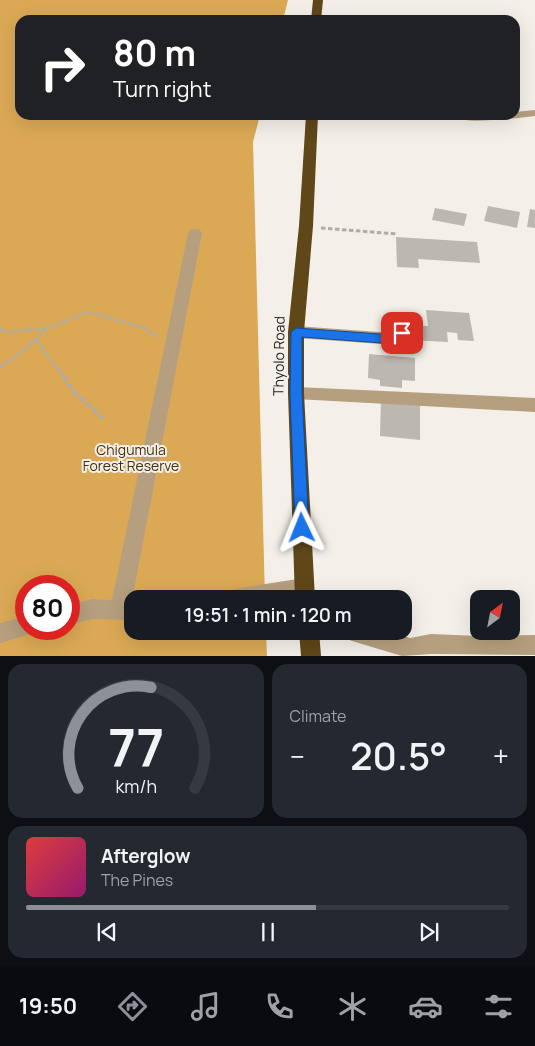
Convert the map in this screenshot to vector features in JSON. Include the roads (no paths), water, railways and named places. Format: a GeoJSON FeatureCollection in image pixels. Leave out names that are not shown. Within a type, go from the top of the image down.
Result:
{"type":"FeatureCollection","features":[{"type":"Feature","properties":{"kind":"highway"},"geometry":{"type":"LineString","coordinates":[[316,15],[318,0]]}},
{"type":"Feature","properties":{"kind":"highway","name":"Thyolo Road"},"geometry":{"type":"LineString","coordinates":[[305,590],[296,393],[296,332],[306,226],[312,120]]}},
{"type":"Feature","properties":{"kind":"highway"},"geometry":{"type":"LineString","coordinates":[[310,640],[311,656]]}},
{"type":"Feature","properties":{"kind":"street"},"geometry":{"type":"LineString","coordinates":[[520,114],[535,113]]}},
{"type":"Feature","properties":{"kind":"street"},"geometry":{"type":"LineString","coordinates":[[130,590],[173,346],[196,233]]}},
{"type":"Feature","properties":{"kind":"street"},"geometry":{"type":"LineString","coordinates":[[296,332],[395,339],[400,337],[402,333],[402,319]]}},
{"type":"Feature","properties":{"kind":"street"},"geometry":{"type":"LineString","coordinates":[[296,393],[535,405]]}},
{"type":"Feature","properties":{"kind":"street"},"geometry":{"type":"LineString","coordinates":[[80,612],[92,609],[124,610]]}},
{"type":"Feature","properties":{"kind":"street"},"geometry":{"type":"LineString","coordinates":[[0,633],[15,629]]}},
{"type":"Feature","properties":{"kind":"street"},"geometry":{"type":"LineString","coordinates":[[383,640],[410,648],[431,644],[478,646],[535,645]]}},
{"type":"Feature","properties":{"kind":"park label","name":"Chigumula Forest Reserve"},"geometry":{"type":"Point","coordinates":[131,458]}}]}
